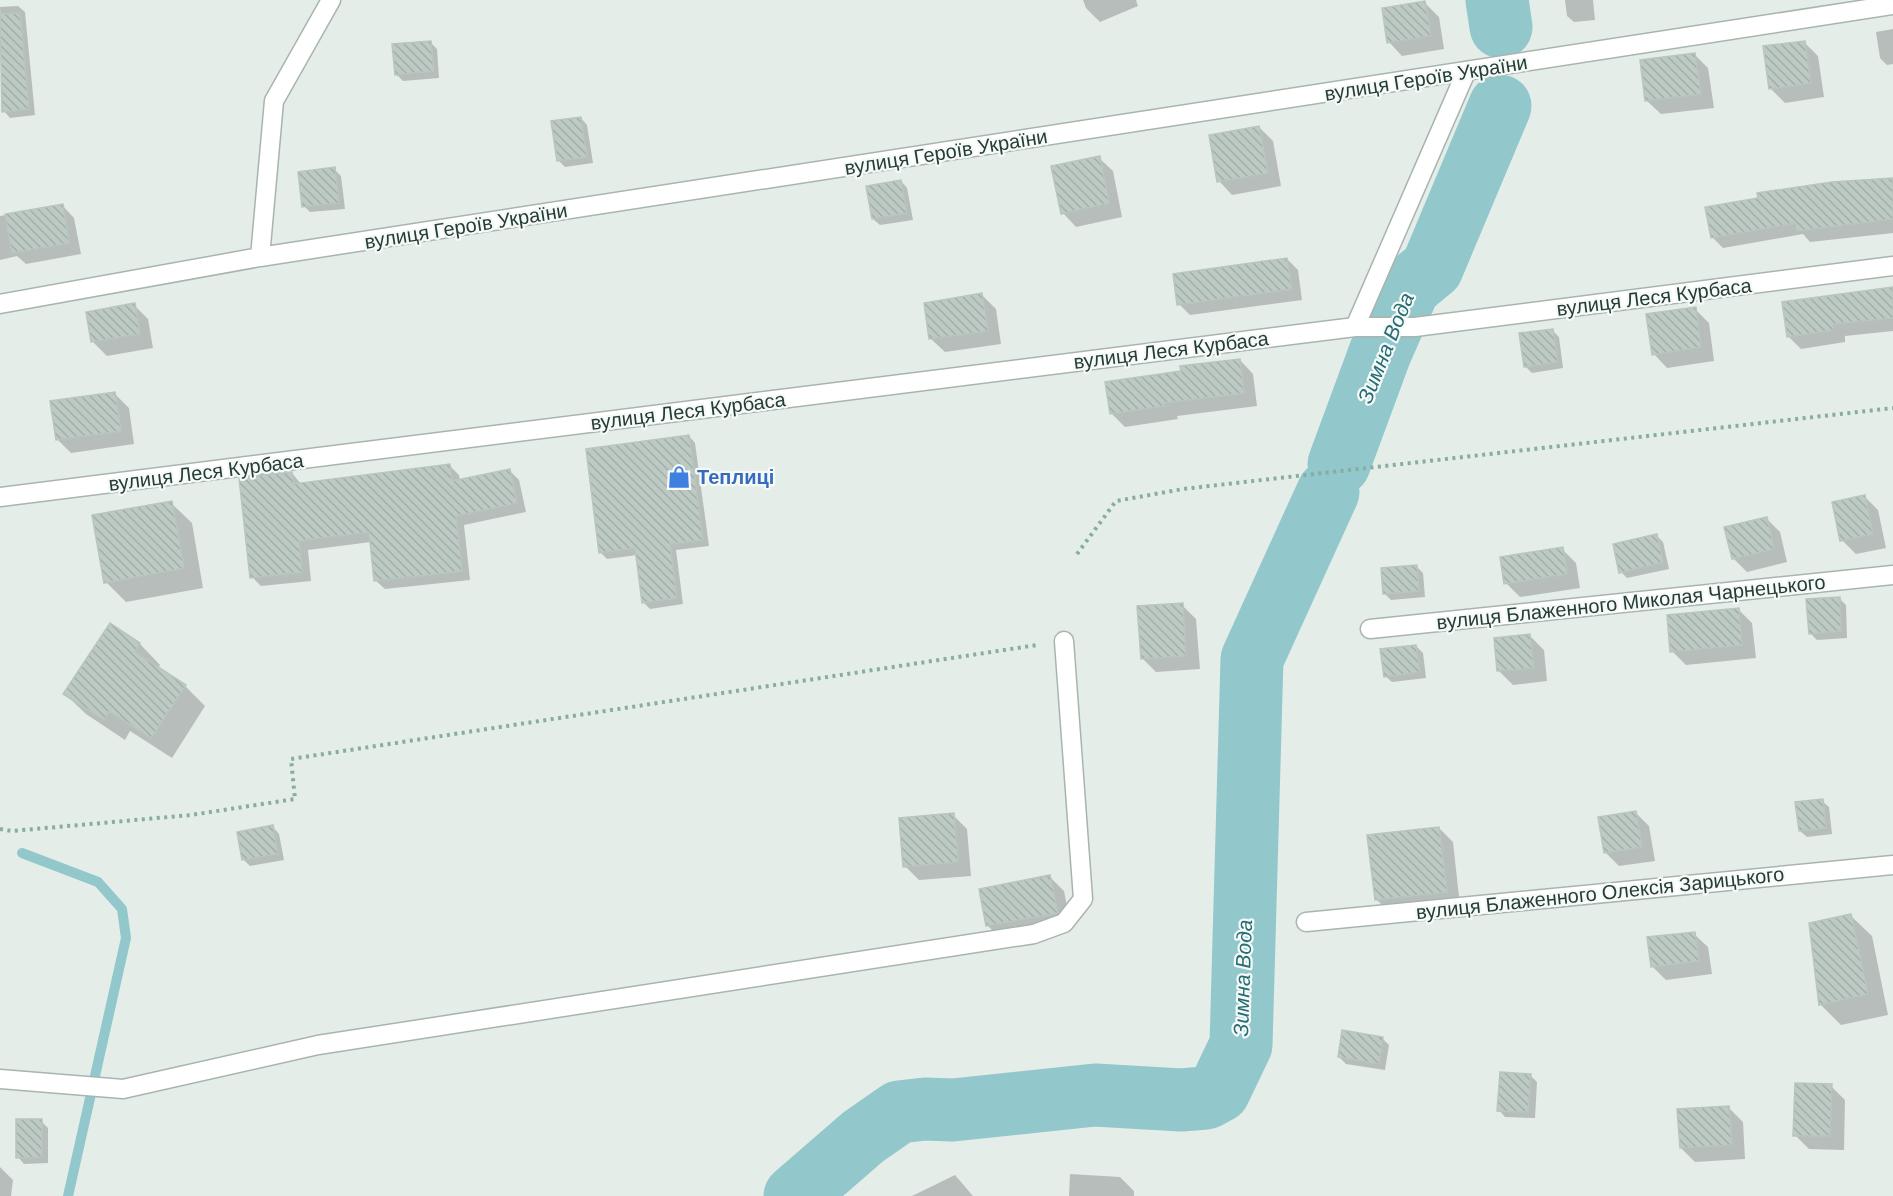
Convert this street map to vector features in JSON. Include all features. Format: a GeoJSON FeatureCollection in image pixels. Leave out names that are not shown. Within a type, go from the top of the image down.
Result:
{"type":"FeatureCollection","features":[{"type":"Feature","properties":{"kind":"street"},"geometry":{"type":"LineString","coordinates":[[260,257],[274,101],[331,0]]}},
{"type":"Feature","properties":{"kind":"street","name":"вулиця Героїв України"},"geometry":{"type":"LineString","coordinates":[[0,304],[260,257],[1466,72],[1893,4]]}},
{"type":"Feature","properties":{"kind":"street"},"geometry":{"type":"LineString","coordinates":[[1355,327],[1466,72]]}},
{"type":"Feature","properties":{"kind":"street","name":"вулиця Леся Курбаса"},"geometry":{"type":"LineString","coordinates":[[0,497],[1355,327],[1415,327],[1893,266]]}},
{"type":"Feature","properties":{"kind":"street","name":"вулиця Блаженного Миколая Чарнецького"},"geometry":{"type":"LineString","coordinates":[[1370,629],[1893,575]]}},
{"type":"Feature","properties":{"kind":"street"},"geometry":{"type":"LineString","coordinates":[[0,1079],[123,1089],[318,1045],[1035,934],[1064,923],[1083,898],[1064,641]]}},
{"type":"Feature","properties":{"kind":"street","name":"вулиця Блаженного Олексія Зарицького"},"geometry":{"type":"LineString","coordinates":[[1306,922],[1893,865]]}},
{"type":"Feature","properties":{"kind":"path"},"geometry":{"type":"LineString","coordinates":[[1077,554],[1116,501],[1183,489],[1893,408]]}},
{"type":"Feature","properties":{"kind":"path"},"geometry":{"type":"LineString","coordinates":[[0,828],[12,831],[191,815],[295,799],[291,759],[1064,641]]}},
{"type":"Feature","properties":{"kind":"building"},"geometry":{"type":"Polygon","coordinates":[[[1425,1],[1431,36],[1387,43],[1382,8],[1425,1]]]}},
{"type":"Feature","properties":{"kind":"building"},"geometry":{"type":"Polygon","coordinates":[[[20,13],[29,109],[2,112],[0,14],[20,13]]]}},
{"type":"Feature","properties":{"kind":"building"},"geometry":{"type":"Polygon","coordinates":[[[431,41],[434,71],[395,75],[392,44],[431,41]]]}},
{"type":"Feature","properties":{"kind":"building"},"geometry":{"type":"Polygon","coordinates":[[[1805,41],[1811,83],[1769,89],[1763,46],[1805,41]]]}},
{"type":"Feature","properties":{"kind":"building"},"geometry":{"type":"Polygon","coordinates":[[[1695,53],[1701,94],[1645,101],[1640,60],[1695,53]]]}},
{"type":"Feature","properties":{"kind":"building"},"geometry":{"type":"Polygon","coordinates":[[[581,117],[587,157],[557,161],[551,121],[581,117]]]}},
{"type":"Feature","properties":{"kind":"building"},"geometry":{"type":"Polygon","coordinates":[[[1259,126],[1268,173],[1217,182],[1209,135],[1259,126]]]}},
{"type":"Feature","properties":{"kind":"building"},"geometry":{"type":"Polygon","coordinates":[[[1100,156],[1109,203],[1061,214],[1051,166],[1100,156]]]}},
{"type":"Feature","properties":{"kind":"building"},"geometry":{"type":"Polygon","coordinates":[[[335,167],[339,203],[302,207],[298,172],[335,167]]]}},
{"type":"Feature","properties":{"kind":"building"},"geometry":{"type":"Polygon","coordinates":[[[1893,178],[1893,219],[1797,231],[1796,223],[1711,238],[1705,207],[1758,198],[1757,193],[1832,182],[1893,178]]]}},
{"type":"Feature","properties":{"kind":"building"},"geometry":{"type":"Polygon","coordinates":[[[901,180],[907,213],[872,219],[866,186],[901,180]]]}},
{"type":"Feature","properties":{"kind":"building"},"geometry":{"type":"Polygon","coordinates":[[[63,204],[69,243],[12,253],[5,214],[63,204]]]}},
{"type":"Feature","properties":{"kind":"building"},"geometry":{"type":"Polygon","coordinates":[[[1287,258],[1292,289],[1177,305],[1173,274],[1287,258]]]}},
{"type":"Feature","properties":{"kind":"building"},"geometry":{"type":"Polygon","coordinates":[[[1893,287],[1893,318],[1833,324],[1834,330],[1787,337],[1782,302],[1893,287]]]}},
{"type":"Feature","properties":{"kind":"building"},"geometry":{"type":"Polygon","coordinates":[[[982,293],[988,331],[929,339],[924,303],[982,293]]]}},
{"type":"Feature","properties":{"kind":"building"},"geometry":{"type":"Polygon","coordinates":[[[135,303],[140,334],[91,342],[86,312],[135,303]]]}},
{"type":"Feature","properties":{"kind":"building"},"geometry":{"type":"Polygon","coordinates":[[[1696,307],[1701,347],[1652,355],[1646,314],[1696,307]]]}},
{"type":"Feature","properties":{"kind":"building"},"geometry":{"type":"Polygon","coordinates":[[[1553,329],[1558,362],[1524,367],[1519,333],[1553,329]]]}},
{"type":"Feature","properties":{"kind":"building"},"geometry":{"type":"Polygon","coordinates":[[[1240,359],[1244,393],[1164,403],[1165,406],[1110,414],[1105,382],[1181,371],[1180,366],[1240,359]]]}},
{"type":"Feature","properties":{"kind":"building"},"geometry":{"type":"Polygon","coordinates":[[[115,392],[121,431],[56,440],[50,401],[115,392]]]}},
{"type":"Feature","properties":{"kind":"building"},"geometry":{"type":"Polygon","coordinates":[[[689,435],[703,540],[670,544],[677,598],[642,603],[635,548],[599,553],[586,449],[689,435]]]}},
{"type":"Feature","properties":{"kind":"building"},"geometry":{"type":"Polygon","coordinates":[[[450,464],[452,481],[510,469],[517,503],[456,516],[462,571],[374,581],[369,532],[299,541],[302,572],[250,578],[239,478],[292,472],[294,484],[450,464]]]}},
{"type":"Feature","properties":{"kind":"building"},"geometry":{"type":"Polygon","coordinates":[[[1865,495],[1873,534],[1840,541],[1832,502],[1865,495]]]}},
{"type":"Feature","properties":{"kind":"building"},"geometry":{"type":"Polygon","coordinates":[[[172,501],[184,568],[104,583],[92,515],[172,501]]]}},
{"type":"Feature","properties":{"kind":"building"},"geometry":{"type":"Polygon","coordinates":[[[1767,517],[1774,549],[1732,559],[1724,527],[1767,517]]]}},
{"type":"Feature","properties":{"kind":"building"},"geometry":{"type":"Polygon","coordinates":[[[1657,534],[1663,562],[1619,573],[1613,544],[1657,534]]]}},
{"type":"Feature","properties":{"kind":"building"},"geometry":{"type":"Polygon","coordinates":[[[1563,547],[1567,574],[1504,584],[1500,557],[1563,547]]]}},
{"type":"Feature","properties":{"kind":"building"},"geometry":{"type":"Polygon","coordinates":[[[1417,565],[1419,591],[1383,594],[1381,568],[1417,565]]]}},
{"type":"Feature","properties":{"kind":"building"},"geometry":{"type":"Polygon","coordinates":[[[1840,597],[1841,631],[1809,634],[1806,599],[1840,597]]]}},
{"type":"Feature","properties":{"kind":"building"},"geometry":{"type":"Polygon","coordinates":[[[1183,603],[1186,656],[1141,659],[1137,606],[1183,603]]]}},
{"type":"Feature","properties":{"kind":"building"},"geometry":{"type":"Polygon","coordinates":[[[1739,608],[1742,645],[1670,652],[1667,615],[1739,608]]]}},
{"type":"Feature","properties":{"kind":"building"},"geometry":{"type":"Polygon","coordinates":[[[110,623],[140,643],[135,652],[186,685],[151,738],[109,711],[104,720],[63,694],[110,623]]]}},
{"type":"Feature","properties":{"kind":"building"},"geometry":{"type":"Polygon","coordinates":[[[1530,634],[1534,668],[1497,671],[1494,638],[1530,634]]]}},
{"type":"Feature","properties":{"kind":"building"},"geometry":{"type":"Polygon","coordinates":[[[1416,645],[1420,672],[1384,677],[1380,649],[1416,645]]]}},
{"type":"Feature","properties":{"kind":"building"},"geometry":{"type":"Polygon","coordinates":[[[1823,799],[1826,828],[1799,831],[1795,802],[1823,799]]]}},
{"type":"Feature","properties":{"kind":"building"},"geometry":{"type":"Polygon","coordinates":[[[1636,811],[1642,847],[1604,853],[1598,817],[1636,811]]]}},
{"type":"Feature","properties":{"kind":"building"},"geometry":{"type":"Polygon","coordinates":[[[954,813],[958,862],[903,867],[899,818],[954,813]]]}},
{"type":"Feature","properties":{"kind":"building"},"geometry":{"type":"Polygon","coordinates":[[[273,825],[278,854],[242,860],[237,832],[273,825]]]}},
{"type":"Feature","properties":{"kind":"building"},"geometry":{"type":"Polygon","coordinates":[[[1439,827],[1447,892],[1375,900],[1367,835],[1439,827]]]}},
{"type":"Feature","properties":{"kind":"building"},"geometry":{"type":"Polygon","coordinates":[[[1050,875],[1058,913],[986,926],[979,889],[1050,875]]]}},
{"type":"Feature","properties":{"kind":"building"},"geometry":{"type":"Polygon","coordinates":[[[1851,914],[1868,994],[1819,1005],[1809,923],[1851,914]]]}},
{"type":"Feature","properties":{"kind":"building"},"geometry":{"type":"Polygon","coordinates":[[[1695,932],[1699,961],[1651,967],[1647,937],[1695,932]]]}},
{"type":"Feature","properties":{"kind":"building"},"geometry":{"type":"Polygon","coordinates":[[[1342,1030],[1383,1037],[1379,1064],[1338,1057],[1342,1030]]]}},
{"type":"Feature","properties":{"kind":"building"},"geometry":{"type":"Polygon","coordinates":[[[1500,1072],[1531,1074],[1528,1112],[1497,1111],[1500,1072]]]}},
{"type":"Feature","properties":{"kind":"building"},"geometry":{"type":"Polygon","coordinates":[[[1795,1083],[1832,1084],[1830,1136],[1793,1136],[1795,1083]]]}},
{"type":"Feature","properties":{"kind":"building"},"geometry":{"type":"Polygon","coordinates":[[[1729,1106],[1732,1145],[1680,1148],[1677,1109],[1729,1106]]]}},
{"type":"Feature","properties":{"kind":"building"},"geometry":{"type":"Polygon","coordinates":[[[16,1119],[42,1119],[42,1157],[16,1158],[16,1119]]]}},
{"type":"Feature","properties":{"kind":"waterway","name":"Зимна Вода"},"geometry":{"type":"LineString","coordinates":[[1497,0],[1501,27]]}},
{"type":"Feature","properties":{"kind":"waterway","name":"Зимна Вода"},"geometry":{"type":"LineString","coordinates":[[1339,464],[1380,353],[1409,287],[1432,268],[1500,106]]}},
{"type":"Feature","properties":{"kind":"waterway","name":"Зимна Вода"},"geometry":{"type":"LineString","coordinates":[[795,1196],[863,1137],[899,1112],[925,1109],[953,1110],[1095,1095],[1181,1100],[1206,1098],[1219,1091],[1241,1045],[1252,659],[1328,492]]}},
{"type":"Feature","properties":{"kind":"waterway"},"geometry":{"type":"LineString","coordinates":[[22,853],[98,882],[122,909],[126,938],[68,1196]]}},
{"type":"Feature","properties":{"kind":"place","name":"Теплиці"},"geometry":{"type":"Point","coordinates":[679,477]}}]}
